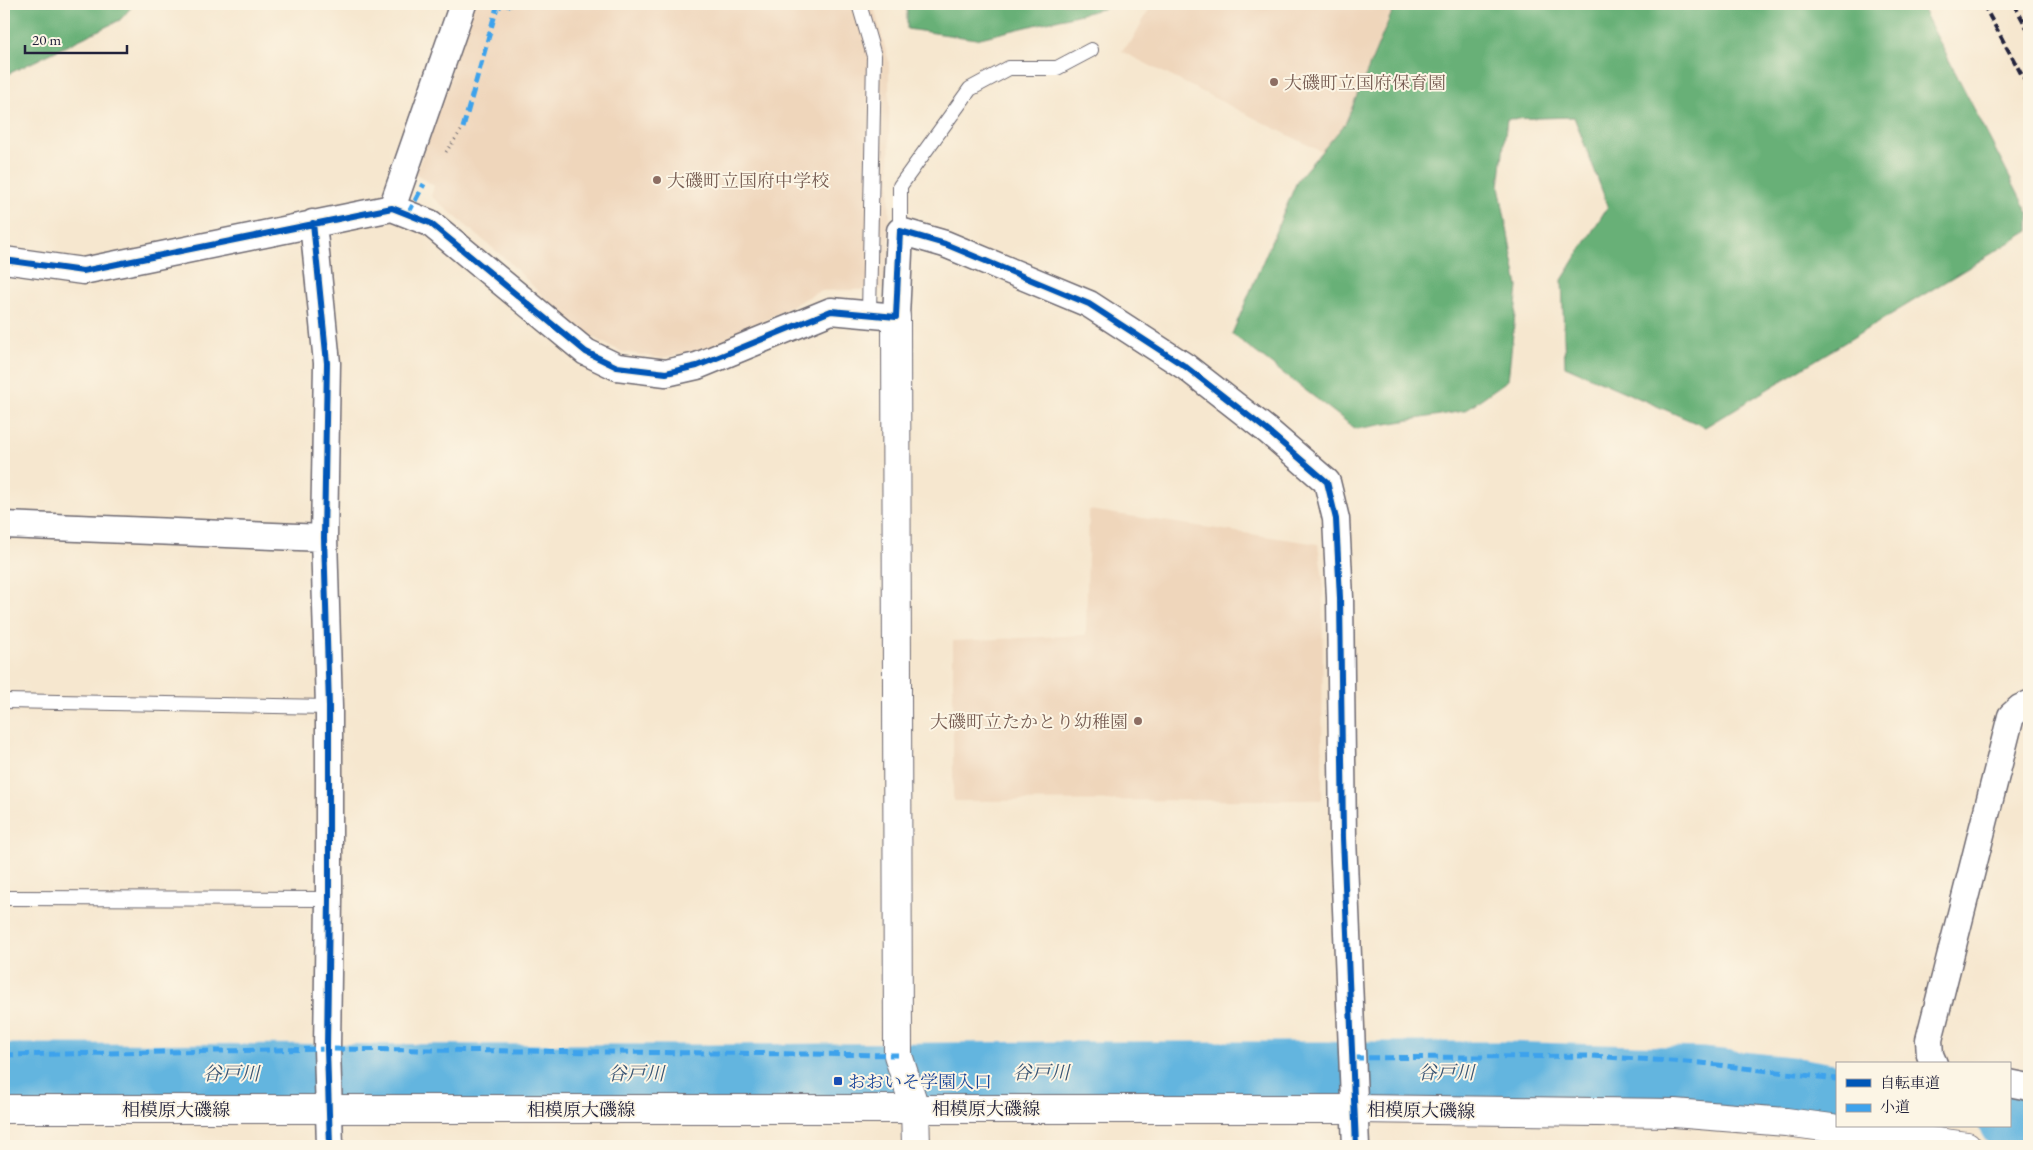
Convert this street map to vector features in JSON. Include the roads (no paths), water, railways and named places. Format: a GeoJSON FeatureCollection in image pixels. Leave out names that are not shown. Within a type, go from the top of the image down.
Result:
{"type":"FeatureCollection","features":[{"type":"Feature","properties":{"kind":"main road"},"geometry":{"type":"LineString","coordinates":[[896,317],[898,1055],[912,1099],[916,1146]]}},
{"type":"Feature","properties":{"kind":"main road","name":"相模原大磯線"},"geometry":{"type":"LineString","coordinates":[[4,1109],[329,1101],[912,1099],[1354,1087],[1786,1122],[1906,1142],[1967,1146]]}},
{"type":"Feature","properties":{"kind":"street"},"geometry":{"type":"LineString","coordinates":[[392,208],[463,4]]}},
{"type":"Feature","properties":{"kind":"street"},"geometry":{"type":"LineString","coordinates":[[4,260],[83,271],[392,208],[430,223],[586,352],[617,366],[666,373],[697,366],[831,311],[896,317],[900,232],[945,244],[1089,304],[1186,367],[1268,431],[1327,482],[1336,519],[1340,598],[1343,838],[1356,1146]]}},
{"type":"Feature","properties":{"kind":"street"},"geometry":{"type":"LineString","coordinates":[[313,223],[327,363],[324,538],[329,707],[328,1065],[330,1146]]}},
{"type":"Feature","properties":{"kind":"street"},"geometry":{"type":"LineString","coordinates":[[4,525],[324,538]]}},
{"type":"Feature","properties":{"kind":"street"},"geometry":{"type":"LineString","coordinates":[[1933,1062],[1930,1055],[1929,1040],[2011,716],[2020,708],[2029,704]]}},
{"type":"Feature","properties":{"kind":"street"},"geometry":{"type":"LineString","coordinates":[[2010,1083],[2029,1087]]}},
{"type":"Feature","properties":{"kind":"lane"},"geometry":{"type":"LineString","coordinates":[[859,4],[874,56],[869,314]]}},
{"type":"Feature","properties":{"kind":"lane"},"geometry":{"type":"LineString","coordinates":[[900,232],[900,186],[970,90],[1009,68],[1057,68],[1091,50]]}},
{"type":"Feature","properties":{"kind":"lane"},"geometry":{"type":"LineString","coordinates":[[4,701],[329,707]]}},
{"type":"Feature","properties":{"kind":"lane"},"geometry":{"type":"LineString","coordinates":[[4,898],[329,899]]}},
{"type":"Feature","properties":{"kind":"waterway","name":"谷戸川"},"geometry":{"type":"LineString","coordinates":[[4,1074],[706,1075],[1061,1072],[1503,1072],[1703,1078],[1791,1087],[1836,1095]]}},
{"type":"Feature","properties":{"kind":"waterway","name":"谷戸川"},"geometry":{"type":"LineString","coordinates":[[2010,1121],[2029,1123]]}},
{"type":"Feature","properties":{"kind":"railway"},"geometry":{"type":"LineString","coordinates":[[1983,4],[2029,88]]}},
{"type":"Feature","properties":{"kind":"railway"},"geometry":{"type":"LineString","coordinates":[[2014,4],[2029,32]]}},
{"type":"Feature","properties":{"kind":"place","name":"大磯町立国府保育園"},"geometry":{"type":"Point","coordinates":[1274,82]}},
{"type":"Feature","properties":{"kind":"place","name":"大磯町立国府中学校"},"geometry":{"type":"Point","coordinates":[657,180]}},
{"type":"Feature","properties":{"kind":"place","name":"大磯町立たかとり幼稚園"},"geometry":{"type":"Point","coordinates":[1138,721]}},
{"type":"Feature","properties":{"kind":"place","name":"おおいそ学園入口"},"geometry":{"type":"Point","coordinates":[838,1081]}}]}
